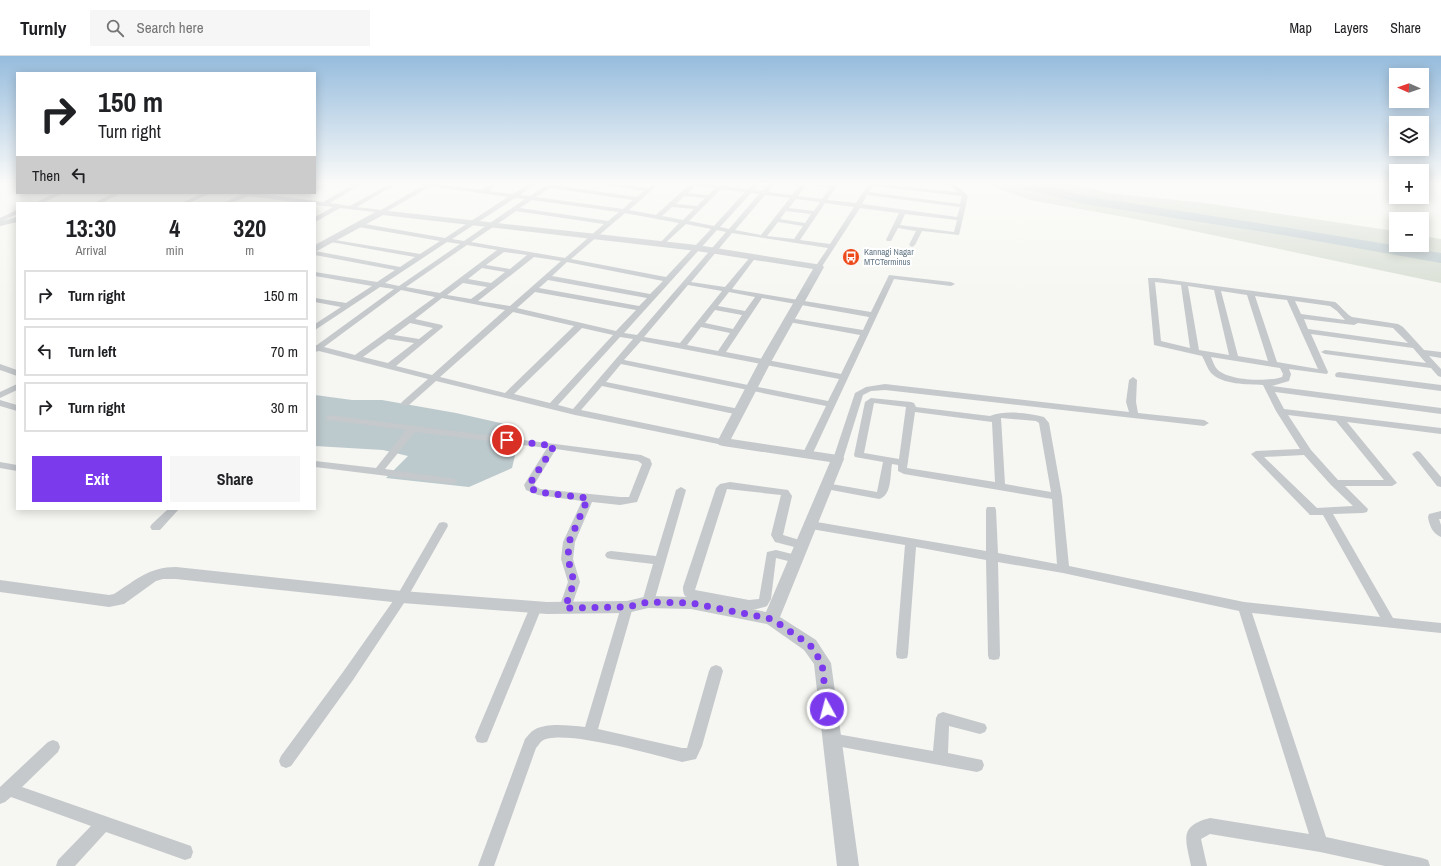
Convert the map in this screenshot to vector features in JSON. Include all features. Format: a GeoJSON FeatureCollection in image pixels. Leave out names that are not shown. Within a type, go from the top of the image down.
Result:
{"type":"FeatureCollection","features":[{"type":"Feature","properties":{"kind":"street"},"geometry":{"type":"LineString","coordinates":[[0,224],[11,221]]}},
{"type":"Feature","properties":{"kind":"street"},"geometry":{"type":"LineString","coordinates":[[316,248],[365,221]]}},
{"type":"Feature","properties":{"kind":"street"},"geometry":{"type":"LineString","coordinates":[[463,221],[697,248],[819,266]]}},
{"type":"Feature","properties":{"kind":"street"},"geometry":{"type":"LineString","coordinates":[[316,348],[497,221]]}},
{"type":"Feature","properties":{"kind":"street"},"geometry":{"type":"LineString","coordinates":[[591,221],[609,223]]}},
{"type":"Feature","properties":{"kind":"street"},"geometry":{"type":"LineString","coordinates":[[406,403],[546,277],[612,221]]}},
{"type":"Feature","properties":{"kind":"street"},"geometry":{"type":"LineString","coordinates":[[679,221],[763,237],[831,246]]}},
{"type":"Feature","properties":{"kind":"street"},"geometry":{"type":"LineString","coordinates":[[553,406],[723,221]]}},
{"type":"Feature","properties":{"kind":"street"},"geometry":{"type":"LineString","coordinates":[[575,412],[740,221]]}},
{"type":"Feature","properties":{"kind":"street"},"geometry":{"type":"LineString","coordinates":[[763,237],[776,221]]}},
{"type":"Feature","properties":{"kind":"street"},"geometry":{"type":"LineString","coordinates":[[782,221],[807,225]]}},
{"type":"Feature","properties":{"kind":"street"},"geometry":{"type":"LineString","coordinates":[[796,241],[810,221]]}},
{"type":"Feature","properties":{"kind":"street"},"geometry":{"type":"LineString","coordinates":[[723,442],[765,362],[819,266],[848,221]]}},
{"type":"Feature","properties":{"kind":"street"},"geometry":{"type":"LineString","coordinates":[[889,240],[898,221]]}},
{"type":"Feature","properties":{"kind":"street"},"geometry":{"type":"LineString","coordinates":[[895,226],[957,234],[960,221]]}},
{"type":"Feature","properties":{"kind":"street"},"geometry":{"type":"LineString","coordinates":[[316,327],[474,222]]}},
{"type":"Feature","properties":{"kind":"street"},"geometry":{"type":"LineString","coordinates":[[662,244],[686,222]]}},
{"type":"Feature","properties":{"kind":"street"},"geometry":{"type":"LineString","coordinates":[[359,224],[533,254],[668,280]]}},
{"type":"Feature","properties":{"kind":"street"},"geometry":{"type":"LineString","coordinates":[[912,245],[920,229]]}},
{"type":"Feature","properties":{"kind":"street"},"geometry":{"type":"LineString","coordinates":[[331,240],[422,256]]}},
{"type":"Feature","properties":{"kind":"street"},"geometry":{"type":"LineString","coordinates":[[343,259],[365,246]]}},
{"type":"Feature","properties":{"kind":"street"},"geometry":{"type":"LineString","coordinates":[[356,358],[388,336],[503,249]]}},
{"type":"Feature","properties":{"kind":"street"},"geometry":{"type":"LineString","coordinates":[[369,263],[390,250]]}},
{"type":"Feature","properties":{"kind":"street"},"geometry":{"type":"LineString","coordinates":[[316,253],[402,269]]}},
{"type":"Feature","properties":{"kind":"street"},"geometry":{"type":"LineString","coordinates":[[472,302],[533,254]]}},
{"type":"Feature","properties":{"kind":"street"},"geometry":{"type":"LineString","coordinates":[[682,346],[752,257]]}},
{"type":"Feature","properties":{"kind":"street"},"geometry":{"type":"LineString","coordinates":[[481,266],[511,271]]}},
{"type":"Feature","properties":{"kind":"street"},"geometry":{"type":"LineString","coordinates":[[316,274],[380,284],[511,309],[618,334],[844,377]]}},
{"type":"Feature","properties":{"kind":"street"},"geometry":{"type":"LineString","coordinates":[[546,277],[652,297]]}},
{"type":"Feature","properties":{"kind":"street"},"geometry":{"type":"LineString","coordinates":[[807,455],[892,277],[951,284]]}},
{"type":"Feature","properties":{"kind":"street"},"geometry":{"type":"LineString","coordinates":[[461,280],[492,286]]}},
{"type":"Feature","properties":{"kind":"street"},"geometry":{"type":"LineString","coordinates":[[1290,298],[1324,372],[1195,352],[1161,344],[1156,340],[1151,280],[1218,288],[1250,293],[1290,298],[1332,304],[1340,308],[1345,316],[1350,319],[1388,324],[1400,329],[1441,374]]}},
{"type":"Feature","properties":{"kind":"street"},"geometry":{"type":"LineString","coordinates":[[686,283],[874,314]]}},
{"type":"Feature","properties":{"kind":"street"},"geometry":{"type":"LineString","coordinates":[[1184,284],[1195,352]]}},
{"type":"Feature","properties":{"kind":"street"},"geometry":{"type":"LineString","coordinates":[[572,296],[585,285]]}},
{"type":"Feature","properties":{"kind":"street"},"geometry":{"type":"LineString","coordinates":[[1218,288],[1234,358]]}},
{"type":"Feature","properties":{"kind":"street"},"geometry":{"type":"LineString","coordinates":[[533,289],[641,309]]}},
{"type":"Feature","properties":{"kind":"street"},"geometry":{"type":"LineString","coordinates":[[603,302],[616,290]]}},
{"type":"Feature","properties":{"kind":"street"},"geometry":{"type":"LineString","coordinates":[[1250,293],[1272,364]]}},
{"type":"Feature","properties":{"kind":"street"},"geometry":{"type":"LineString","coordinates":[[721,353],[760,295]]}},
{"type":"Feature","properties":{"kind":"street"},"geometry":{"type":"LineString","coordinates":[[316,300],[348,306]]}},
{"type":"Feature","properties":{"kind":"street"},"geometry":{"type":"LineString","coordinates":[[713,307],[747,314]]}},
{"type":"Feature","properties":{"kind":"street"},"geometry":{"type":"LineString","coordinates":[[1298,316],[1400,329]]}},
{"type":"Feature","properties":{"kind":"street"},"geometry":{"type":"LineString","coordinates":[[316,320],[325,321]]}},
{"type":"Feature","properties":{"kind":"street"},"geometry":{"type":"LineString","coordinates":[[389,367],[439,327],[409,320]]}},
{"type":"Feature","properties":{"kind":"street"},"geometry":{"type":"LineString","coordinates":[[789,320],[865,333]]}},
{"type":"Feature","properties":{"kind":"street"},"geometry":{"type":"LineString","coordinates":[[700,324],[735,332]]}},
{"type":"Feature","properties":{"kind":"street"},"geometry":{"type":"LineString","coordinates":[[508,395],[580,325]]}},
{"type":"Feature","properties":{"kind":"street"},"geometry":{"type":"LineString","coordinates":[[1305,331],[1418,349],[1441,355]]}},
{"type":"Feature","properties":{"kind":"street"},"geometry":{"type":"LineString","coordinates":[[388,336],[420,342]]}},
{"type":"Feature","properties":{"kind":"street"},"geometry":{"type":"LineString","coordinates":[[316,348],[575,412],[723,442],[838,459]]}},
{"type":"Feature","properties":{"kind":"street"},"geometry":{"type":"LineString","coordinates":[[1325,352],[1433,366]]}},
{"type":"Feature","properties":{"kind":"street"},"geometry":{"type":"LineString","coordinates":[[1206,354],[1213,369],[1218,374],[1227,378],[1441,410]]}},
{"type":"Feature","properties":{"kind":"street"},"geometry":{"type":"LineString","coordinates":[[618,361],[831,404]]}},
{"type":"Feature","properties":{"kind":"street"},"geometry":{"type":"LineString","coordinates":[[1267,385],[1286,379],[1287,374],[1283,366]]}},
{"type":"Feature","properties":{"kind":"street"},"geometry":{"type":"LineString","coordinates":[[0,367],[16,373]]}},
{"type":"Feature","properties":{"kind":"street"},"geometry":{"type":"LineString","coordinates":[[1339,375],[1441,388]]}},
{"type":"Feature","properties":{"kind":"street"},"geometry":{"type":"LineString","coordinates":[[1133,380],[1131,402],[1134,415]]}},
{"type":"Feature","properties":{"kind":"street"},"geometry":{"type":"LineString","coordinates":[[600,383],[739,412]]}},
{"type":"Feature","properties":{"kind":"street"},"geometry":{"type":"LineString","coordinates":[[1267,385],[1281,411],[1307,452],[1335,483],[1363,509],[1314,512],[1256,454],[1307,452]]}},
{"type":"Feature","properties":{"kind":"street"},"geometry":{"type":"LineString","coordinates":[[0,395],[16,387]]}},
{"type":"Feature","properties":{"kind":"street"},"geometry":{"type":"LineString","coordinates":[[772,619],[838,459],[859,393],[870,388],[885,387],[1204,423]]}},
{"type":"Feature","properties":{"kind":"street"},"geometry":{"type":"LineString","coordinates":[[913,390],[902,469],[908,472],[1057,496]]}},
{"type":"Feature","properties":{"kind":"street"},"geometry":{"type":"LineString","coordinates":[[903,463],[859,455],[870,402],[874,400],[991,419],[1001,415],[1041,419],[1044,423],[1057,496],[1063,569]]}},
{"type":"Feature","properties":{"kind":"street"},"geometry":{"type":"LineString","coordinates":[[0,403],[16,408]]}},
{"type":"Feature","properties":{"kind":"street"},"geometry":{"type":"LineString","coordinates":[[1281,411],[1441,431]]}},
{"type":"Feature","properties":{"kind":"street"},"geometry":{"type":"LineString","coordinates":[[996,417],[1000,487]]}},
{"type":"Feature","properties":{"kind":"street"},"geometry":{"type":"LineString","coordinates":[[330,418],[554,446],[641,458],[646,461],[647,464],[633,500],[620,501],[588,498],[538,492],[530,488],[529,485],[554,446]]}},
{"type":"Feature","properties":{"kind":"street"},"geometry":{"type":"LineString","coordinates":[[1335,483],[1392,483],[1339,418]]}},
{"type":"Feature","properties":{"kind":"street"},"geometry":{"type":"LineString","coordinates":[[378,472],[413,428]]}},
{"type":"Feature","properties":{"kind":"street"},"geometry":{"type":"LineString","coordinates":[[1417,454],[1441,484]]}},
{"type":"Feature","properties":{"kind":"street"},"geometry":{"type":"LineString","coordinates":[[826,486],[880,496],[882,494],[888,461]]}},
{"type":"Feature","properties":{"kind":"street"},"geometry":{"type":"LineString","coordinates":[[316,464],[452,481]]}},
{"type":"Feature","properties":{"kind":"street"},"geometry":{"type":"LineString","coordinates":[[0,465],[16,468]]}},
{"type":"Feature","properties":{"kind":"street"},"geometry":{"type":"LineString","coordinates":[[730,485],[784,492],[787,496],[771,556],[766,599],[762,603],[749,605],[694,595],[689,592],[689,587],[721,488],[724,486],[730,485]]}},
{"type":"Feature","properties":{"kind":"street"},"geometry":{"type":"LineString","coordinates":[[648,602],[681,490]]}},
{"type":"Feature","properties":{"kind":"street"},"geometry":{"type":"LineString","coordinates":[[565,608],[574,582],[568,559],[569,542],[588,498]]}},
{"type":"Feature","properties":{"kind":"street"},"geometry":{"type":"LineString","coordinates":[[156,527],[173,510]]}},
{"type":"Feature","properties":{"kind":"street"},"geometry":{"type":"LineString","coordinates":[[991,510],[994,656]]}},
{"type":"Feature","properties":{"kind":"street"},"geometry":{"type":"LineString","coordinates":[[1326,511],[1389,622]]}},
{"type":"Feature","properties":{"kind":"street"},"geometry":{"type":"LineString","coordinates":[[1441,515],[1433,517],[1434,524],[1441,533]]}},
{"type":"Feature","properties":{"kind":"street"},"geometry":{"type":"LineString","coordinates":[[811,525],[1063,569],[1244,607],[1441,628]]}},
{"type":"Feature","properties":{"kind":"street"},"geometry":{"type":"LineString","coordinates":[[286,761],[348,676],[402,596],[443,526]]}},
{"type":"Feature","properties":{"kind":"street"},"geometry":{"type":"LineString","coordinates":[[777,534],[779,539],[802,545]]}},
{"type":"Feature","properties":{"kind":"street"},"geometry":{"type":"LineString","coordinates":[[902,654],[911,542]]}},
{"type":"Feature","properties":{"kind":"street"},"geometry":{"type":"LineString","coordinates":[[771,556],[776,554],[796,559]]}},
{"type":"Feature","properties":{"kind":"street"},"geometry":{"type":"LineString","coordinates":[[611,555],[660,561]]}},
{"type":"Feature","properties":{"kind":"street"},"geometry":{"type":"LineString","coordinates":[[0,586],[109,601],[118,600],[151,577],[162,573],[176,573],[402,596],[536,607],[628,607],[648,602],[691,603],[772,619],[810,645],[822,663],[848,866]]}},
{"type":"Feature","properties":{"kind":"street"},"geometry":{"type":"LineString","coordinates":[[482,736],[536,607]]}},
{"type":"Feature","properties":{"kind":"street"},"geometry":{"type":"LineString","coordinates":[[590,733],[628,607]]}},
{"type":"Feature","properties":{"kind":"street"},"geometry":{"type":"LineString","coordinates":[[1244,607],[1320,844]]}},
{"type":"Feature","properties":{"kind":"street"},"geometry":{"type":"LineString","coordinates":[[486,866],[530,744],[538,735],[552,732],[590,733],[682,755],[691,754],[695,746],[716,671]]}},
{"type":"Feature","properties":{"kind":"street"},"geometry":{"type":"LineString","coordinates":[[940,758],[943,718],[980,728]]}},
{"type":"Feature","properties":{"kind":"street"},"geometry":{"type":"LineString","coordinates":[[831,739],[976,764]]}},
{"type":"Feature","properties":{"kind":"street"},"geometry":{"type":"LineString","coordinates":[[4,793],[53,747]]}},
{"type":"Feature","properties":{"kind":"street"},"geometry":{"type":"LineString","coordinates":[[4,793],[104,823],[185,852]]}},
{"type":"Feature","properties":{"kind":"street"},"geometry":{"type":"LineString","coordinates":[[64,866],[104,823]]}},
{"type":"Feature","properties":{"kind":"street"},"geometry":{"type":"LineString","coordinates":[[1199,866],[1193,836],[1202,828],[1210,826],[1320,844],[1422,866]]}},
{"type":"Feature","properties":{"kind":"shaded area"},"geometry":{"type":"Polygon","coordinates":[[[1145,221],[1326,221],[1389,230],[1389,252],[1429,252],[1429,237],[1441,239],[1441,283],[1145,221]]]}},
{"type":"Feature","properties":{"kind":"shaded area"},"geometry":{"type":"Polygon","coordinates":[[[316,395],[352,400],[382,400],[456,413],[505,424],[517,447],[512,468],[469,487],[386,478],[408,456],[383,450],[316,446],[316,395]]]}},
{"type":"Feature","properties":{"kind":"waterway"},"geometry":{"type":"LineString","coordinates":[[1218,221],[1441,258]]}},
{"type":"Feature","properties":{"kind":"place","name":"Kannagi Nagar MTCTerminus"},"geometry":{"type":"Point","coordinates":[851,257]}},
{"type":"Feature","properties":{"kind":"route"},"geometry":{"type":"LineString","coordinates":[[507,440],[554,446],[529,485],[530,488],[538,492],[588,498],[569,542],[568,559],[574,582],[565,608],[628,607],[648,602],[691,603],[772,619],[810,645],[822,663],[827,709]]}}]}
